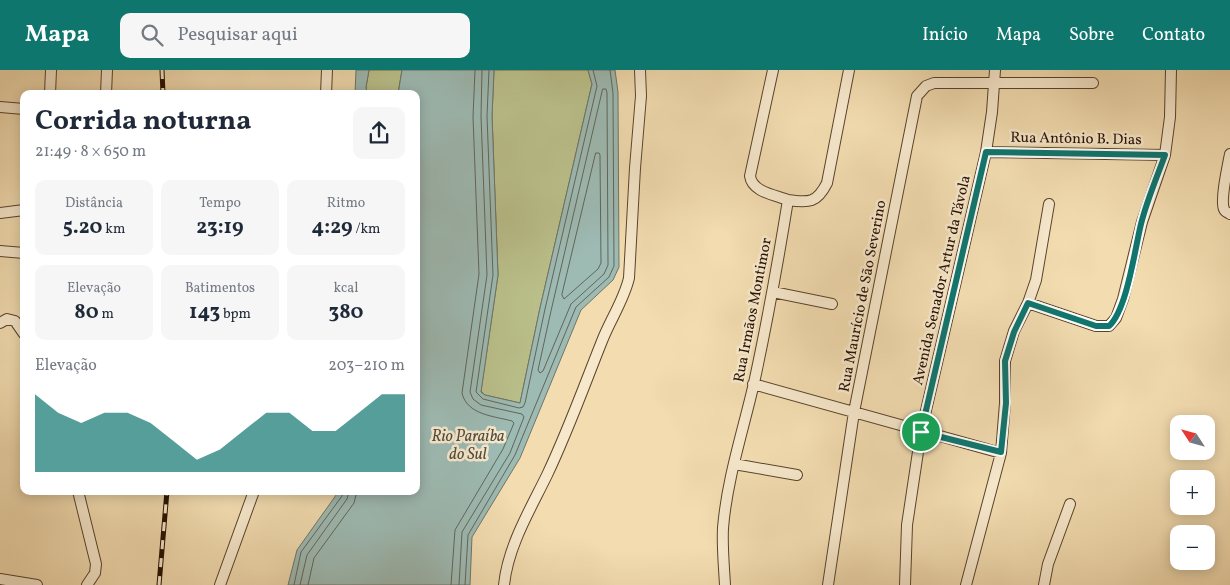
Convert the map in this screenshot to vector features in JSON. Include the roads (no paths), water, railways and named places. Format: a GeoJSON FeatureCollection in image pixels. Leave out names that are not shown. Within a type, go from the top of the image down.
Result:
{"type":"FeatureCollection","features":[{"type":"Feature","properties":{"kind":"street"},"geometry":{"type":"LineString","coordinates":[[50,90],[51,70]]}},
{"type":"Feature","properties":{"kind":"street"},"geometry":{"type":"LineString","coordinates":[[106,90],[107,70]]}},
{"type":"Feature","properties":{"kind":"street"},"geometry":{"type":"LineString","coordinates":[[326,90],[327,70]]}},
{"type":"Feature","properties":{"kind":"street"},"geometry":{"type":"LineString","coordinates":[[504,585],[510,557],[524,523],[565,436],[604,337],[627,287],[641,96],[640,70]]}},
{"type":"Feature","properties":{"kind":"street"},"geometry":{"type":"LineString","coordinates":[[773,70],[750,170],[750,181],[756,188],[788,200],[805,203],[815,200],[827,183],[849,70]]}},
{"type":"Feature","properties":{"kind":"street","name":"Avenida Senador Artur da Távola"},"geometry":{"type":"LineString","coordinates":[[904,585],[907,525],[921,432],[986,152],[995,70]]}},
{"type":"Feature","properties":{"kind":"street"},"geometry":{"type":"LineString","coordinates":[[1028,303],[1096,326],[1109,326],[1113,323],[1123,299],[1142,222],[1165,155],[1170,117],[1171,70]]}},
{"type":"Feature","properties":{"kind":"street","name":"Rua Maurício de São Severino"},"geometry":{"type":"LineString","coordinates":[[828,585],[854,412],[917,96],[926,86],[934,83],[1093,83]]}},
{"type":"Feature","properties":{"kind":"street"},"geometry":{"type":"LineString","coordinates":[[0,108],[20,109]]}},
{"type":"Feature","properties":{"kind":"street","name":"Rua Antônio B. Dias"},"geometry":{"type":"LineString","coordinates":[[986,152],[1165,155]]}},
{"type":"Feature","properties":{"kind":"street"},"geometry":{"type":"LineString","coordinates":[[1226,210],[1224,184],[1230,154]]}},
{"type":"Feature","properties":{"kind":"street","name":"Rua Irmãos Montimor"},"geometry":{"type":"LineString","coordinates":[[725,585],[724,525],[734,464],[754,384],[788,200]]}},
{"type":"Feature","properties":{"kind":"street"},"geometry":{"type":"LineString","coordinates":[[966,585],[1001,452],[1006,403],[1005,361],[1014,332],[1028,303],[1040,267],[1049,204]]}},
{"type":"Feature","properties":{"kind":"street"},"geometry":{"type":"LineString","coordinates":[[0,212],[20,210]]}},
{"type":"Feature","properties":{"kind":"street"},"geometry":{"type":"LineString","coordinates":[[0,251],[20,253]]}},
{"type":"Feature","properties":{"kind":"street"},"geometry":{"type":"LineString","coordinates":[[772,292],[832,304]]}},
{"type":"Feature","properties":{"kind":"street"},"geometry":{"type":"LineString","coordinates":[[0,323],[8,319],[15,321],[20,328]]}},
{"type":"Feature","properties":{"kind":"street"},"geometry":{"type":"LineString","coordinates":[[754,384],[921,432],[1001,452]]}},
{"type":"Feature","properties":{"kind":"street"},"geometry":{"type":"LineString","coordinates":[[734,464],[796,476]]}},
{"type":"Feature","properties":{"kind":"street"},"geometry":{"type":"LineString","coordinates":[[79,495],[96,564],[95,573],[87,585]]}},
{"type":"Feature","properties":{"kind":"street"},"geometry":{"type":"LineString","coordinates":[[220,585],[253,495]]}},
{"type":"Feature","properties":{"kind":"street"},"geometry":{"type":"LineString","coordinates":[[1044,585],[1048,564],[1070,504]]}},
{"type":"Feature","properties":{"kind":"street"},"geometry":{"type":"LineString","coordinates":[[0,579],[37,585]]}},
{"type":"Feature","properties":{"kind":"water"},"geometry":{"type":"Polygon","coordinates":[[[356,70],[369,70],[366,90],[355,90],[356,70]]]}},
{"type":"Feature","properties":{"kind":"water","name":"Rio Paraíba do Sul"},"geometry":{"type":"Polygon","coordinates":[[[402,70],[494,70],[492,116],[498,275],[481,392],[485,395],[520,403],[592,84],[588,70],[615,70],[618,92],[619,267],[613,280],[581,310],[520,458],[472,537],[470,585],[288,585],[297,550],[336,495],[420,495],[420,90],[399,90],[402,70]]]}},
{"type":"Feature","properties":{"kind":"railway"},"geometry":{"type":"LineString","coordinates":[[162,70],[163,90]]}},
{"type":"Feature","properties":{"kind":"railway"},"geometry":{"type":"LineString","coordinates":[[159,585],[167,495]]}}]}
